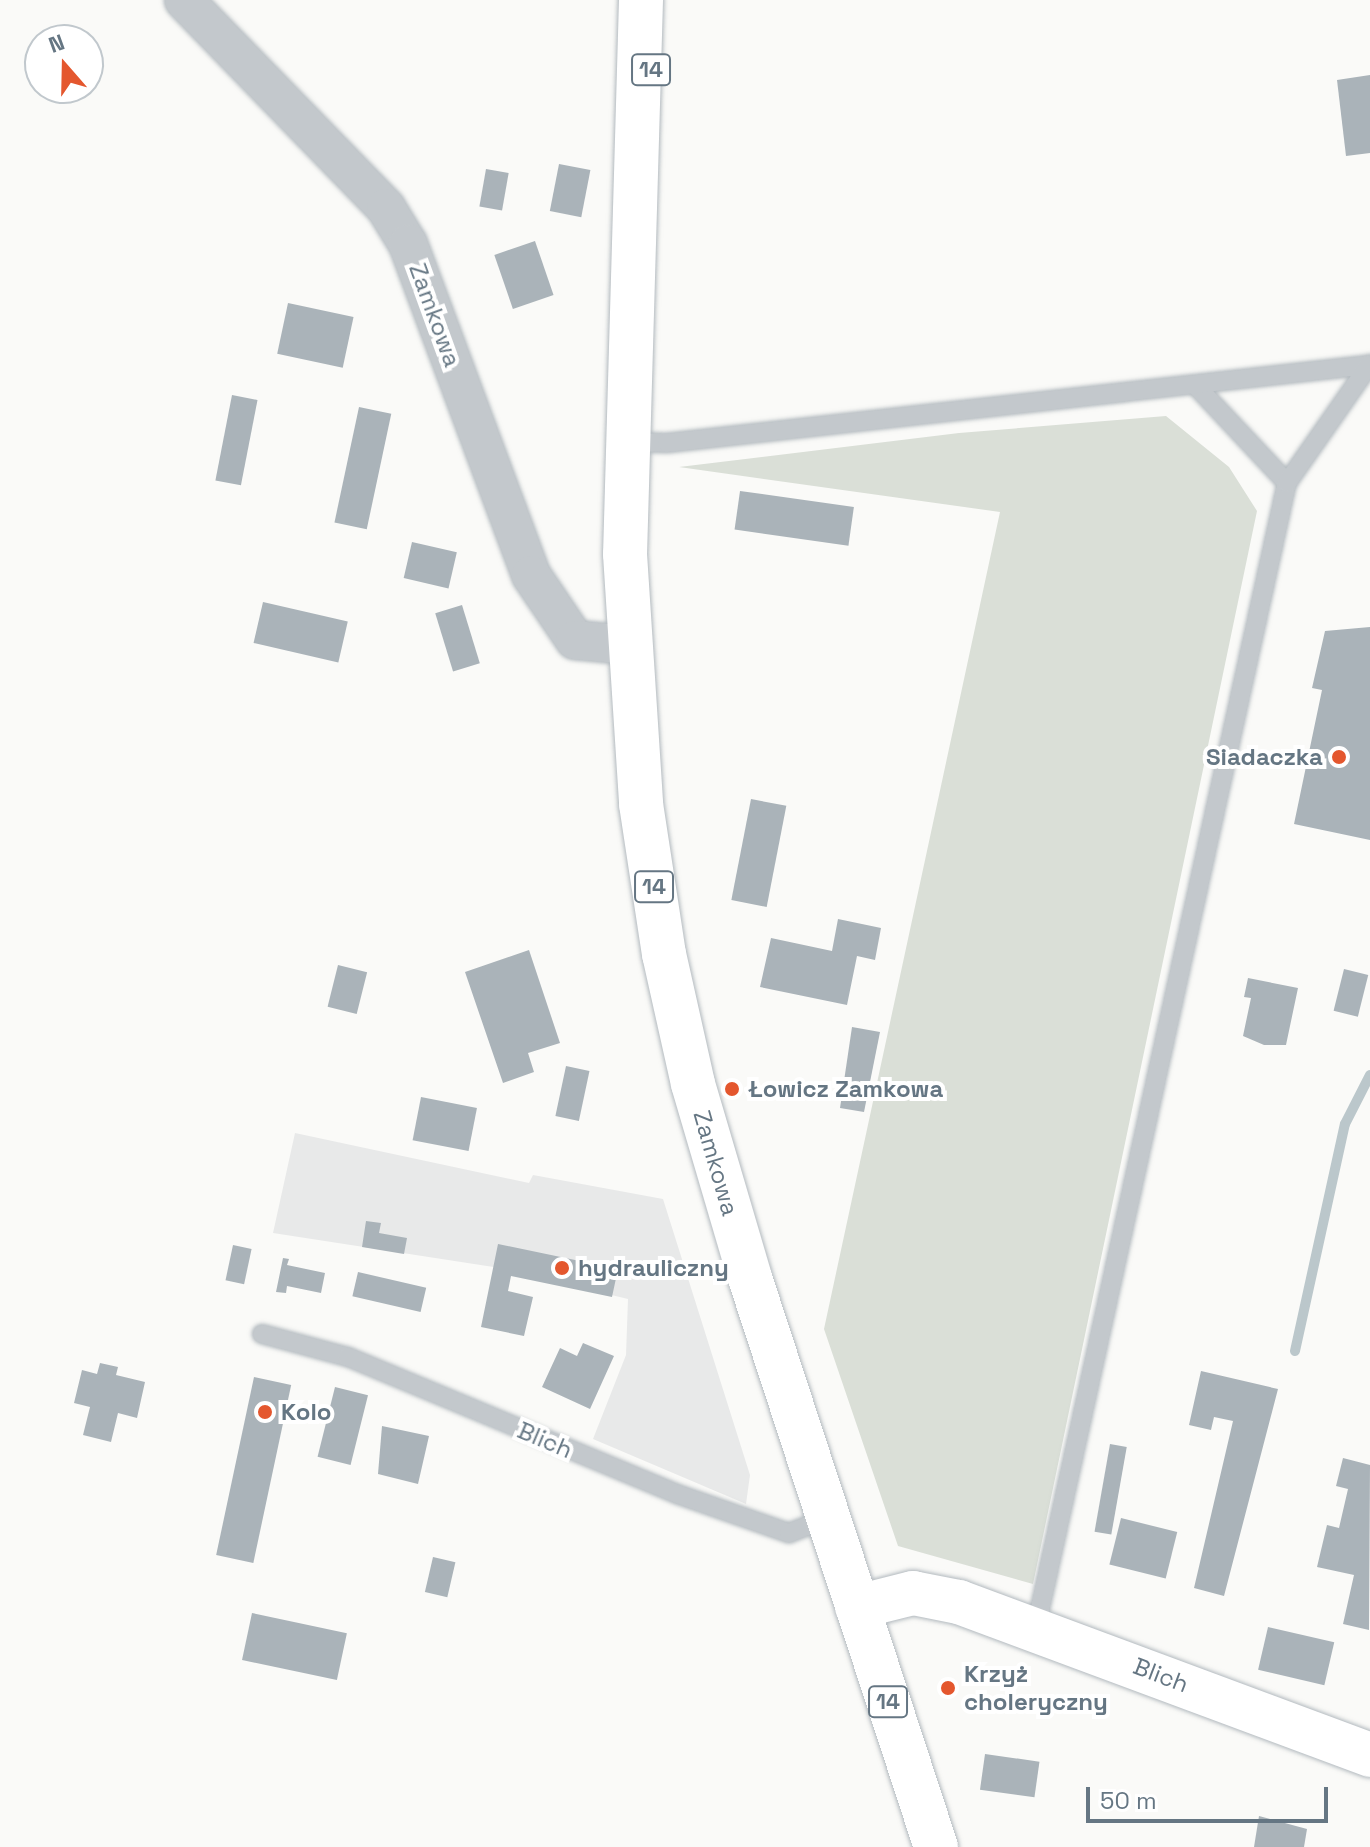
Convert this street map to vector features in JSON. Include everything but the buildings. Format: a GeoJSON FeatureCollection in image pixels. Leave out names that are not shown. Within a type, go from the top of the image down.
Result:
{"type":"FeatureCollection","features":[{"type":"Feature","properties":{"kind":"main road","name":"Zamkowa"},"geometry":{"type":"LineString","coordinates":[[641,0],[641,140],[625,441],[628,645],[641,804],[676,1012],[721,1184],[936,1847]]}},
{"type":"Feature","properties":{"kind":"main road","name":"Zamkowa"},"geometry":{"type":"LineString","coordinates":[[641,140],[661,0]]}},
{"type":"Feature","properties":{"kind":"main road","name":"Blich"},"geometry":{"type":"LineString","coordinates":[[857,1607],[913,1593],[1036,1627],[1370,1755]]}},
{"type":"Feature","properties":{"kind":"street","name":"Zamkowa"},"geometry":{"type":"LineString","coordinates":[[184,0],[386,208],[408,244],[531,575],[575,640],[628,645]]}},
{"type":"Feature","properties":{"kind":"lane"},"geometry":{"type":"LineString","coordinates":[[625,441],[667,443],[1197,387],[1369,365]]}},
{"type":"Feature","properties":{"kind":"lane"},"geometry":{"type":"LineString","coordinates":[[1036,1627],[1287,483],[1369,365]]}},
{"type":"Feature","properties":{"kind":"lane"},"geometry":{"type":"LineString","coordinates":[[1197,387],[1287,483]]}},
{"type":"Feature","properties":{"kind":"lane","name":"Blich"},"geometry":{"type":"LineString","coordinates":[[262,1334],[348,1357],[677,1494],[789,1533],[828,1518]]}},
{"type":"Feature","properties":{"kind":"shaded area"},"geometry":{"type":"Polygon","coordinates":[[[1166,416],[1229,467],[1257,511],[1033,1584],[898,1546],[824,1329],[1000,512],[679,467],[959,433],[1166,416]]]}},
{"type":"Feature","properties":{"kind":"shaded area"},"geometry":{"type":"Polygon","coordinates":[[[295,1133],[529,1183],[533,1175],[663,1199],[750,1475],[746,1504],[593,1439],[626,1355],[628,1299],[500,1268],[273,1233],[295,1133]]]}},
{"type":"Feature","properties":{"kind":"waterway"},"geometry":{"type":"LineString","coordinates":[[1295,1351],[1345,1124],[1370,1075]]}},
{"type":"Feature","properties":{"kind":"place","name":"Siadaczka"},"geometry":{"type":"Point","coordinates":[1339,757]}},
{"type":"Feature","properties":{"kind":"place","name":"Łowicz Zamkowa"},"geometry":{"type":"Point","coordinates":[732,1089]}},
{"type":"Feature","properties":{"kind":"place","name":"hydrauliczny"},"geometry":{"type":"Point","coordinates":[562,1268]}},
{"type":"Feature","properties":{"kind":"place","name":"Kolo"},"geometry":{"type":"Point","coordinates":[265,1412]}},
{"type":"Feature","properties":{"kind":"place","name":"Krzyż choleryczny"},"geometry":{"type":"Point","coordinates":[948,1688]}}]}
